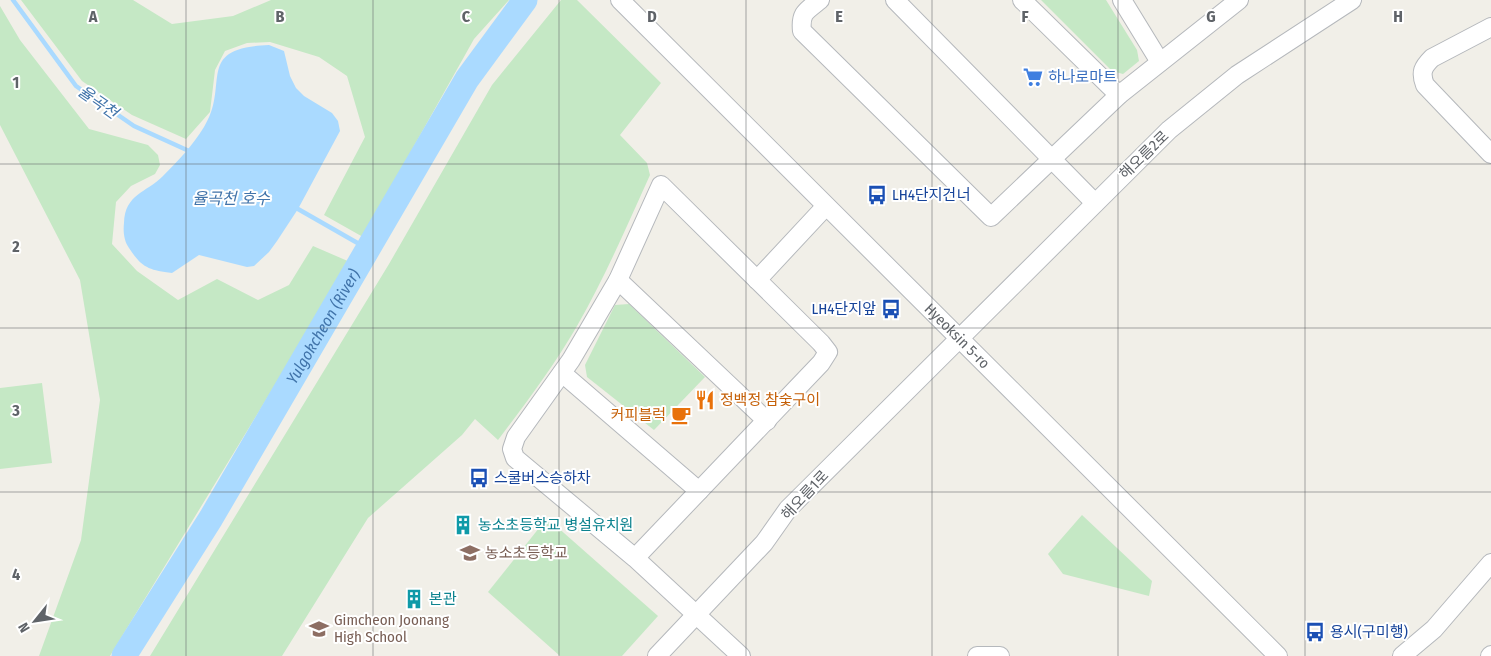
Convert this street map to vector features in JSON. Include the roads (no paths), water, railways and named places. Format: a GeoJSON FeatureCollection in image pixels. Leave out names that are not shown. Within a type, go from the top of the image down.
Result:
{"type":"FeatureCollection","features":[{"type":"Feature","properties":{"kind":"street","name":"Hyeoksin 5-ro"},"geometry":{"type":"LineString","coordinates":[[620,0],[1278,656]]}},
{"type":"Feature","properties":{"kind":"street"},"geometry":{"type":"LineString","coordinates":[[820,0],[806,10],[801,19],[802,31],[992,217],[1119,95],[1227,3]]}},
{"type":"Feature","properties":{"kind":"street"},"geometry":{"type":"LineString","coordinates":[[896,0],[1095,203]]}},
{"type":"Feature","properties":{"kind":"street"},"geometry":{"type":"LineString","coordinates":[[1022,0],[1119,95]]}},
{"type":"Feature","properties":{"kind":"street"},"geometry":{"type":"LineString","coordinates":[[1122,0],[1160,62]]}},
{"type":"Feature","properties":{"kind":"street","name":"해오름2로"},"geometry":{"type":"LineString","coordinates":[[960,340],[1169,130],[1210,95],[1333,5],[1352,0]]}},
{"type":"Feature","properties":{"kind":"street"},"geometry":{"type":"LineString","coordinates":[[1491,27],[1432,58],[1424,65],[1421,75],[1425,85],[1491,154]]}},
{"type":"Feature","properties":{"kind":"street"},"geometry":{"type":"LineString","coordinates":[[634,558],[768,421],[821,363],[828,352],[822,343],[661,185],[618,280],[562,373],[516,437],[512,449],[515,458],[634,558],[741,656]]}},
{"type":"Feature","properties":{"kind":"street"},"geometry":{"type":"LineString","coordinates":[[757,280],[826,206]]}},
{"type":"Feature","properties":{"kind":"street"},"geometry":{"type":"LineString","coordinates":[[618,280],[768,421]]}},
{"type":"Feature","properties":{"kind":"street","name":"해오름1로"},"geometry":{"type":"LineString","coordinates":[[657,656],[764,544],[788,509],[960,340]]}},
{"type":"Feature","properties":{"kind":"street"},"geometry":{"type":"LineString","coordinates":[[562,373],[699,492]]}},
{"type":"Feature","properties":{"kind":"street"},"geometry":{"type":"LineString","coordinates":[[1402,656],[1434,629],[1491,563]]}},
{"type":"Feature","properties":{"kind":"street"},"geometry":{"type":"LineString","coordinates":[[977,656],[1000,656]]}},
{"type":"Feature","properties":{"kind":"water","name":"율곡천 호수"},"geometry":{"type":"Polygon","coordinates":[[[269,45],[284,51],[290,76],[296,88],[304,96],[332,113],[338,121],[340,131],[298,209],[269,252],[254,266],[247,267],[199,255],[172,273],[157,271],[147,267],[134,255],[125,239],[124,223],[128,206],[137,195],[163,176],[190,147],[204,127],[211,111],[218,71],[222,61],[231,53],[245,48],[269,45]]]}},
{"type":"Feature","properties":{"kind":"waterway","name":"율곡천"},"geometry":{"type":"LineString","coordinates":[[13,0],[76,86],[134,126],[189,151]]}},
{"type":"Feature","properties":{"kind":"waterway","name":"Yulgokcheon (River)"},"geometry":{"type":"LineString","coordinates":[[124,656],[211,518],[467,79],[525,0]]}},
{"type":"Feature","properties":{"kind":"waterway","name":"율곡천"},"geometry":{"type":"LineString","coordinates":[[298,209],[368,249]]}},
{"type":"Feature","properties":{"kind":"place","name":"하나로마트"},"geometry":{"type":"Point","coordinates":[1033,77]}},
{"type":"Feature","properties":{"kind":"place","name":"LH4단지건너"},"geometry":{"type":"Point","coordinates":[877,195]}},
{"type":"Feature","properties":{"kind":"place","name":"LH4단지앞"},"geometry":{"type":"Point","coordinates":[891,309]}},
{"type":"Feature","properties":{"kind":"place","name":"정백정 참숯구이"},"geometry":{"type":"Point","coordinates":[705,400]}},
{"type":"Feature","properties":{"kind":"place","name":"커피블럭"},"geometry":{"type":"Point","coordinates":[681,415]}},
{"type":"Feature","properties":{"kind":"place","name":"스쿨버스승하차"},"geometry":{"type":"Point","coordinates":[479,478]}},
{"type":"Feature","properties":{"kind":"place","name":"농소초등학교 병설유치원"},"geometry":{"type":"Point","coordinates":[463,525]}},
{"type":"Feature","properties":{"kind":"place","name":"농소초등학교"},"geometry":{"type":"Point","coordinates":[470,553]}},
{"type":"Feature","properties":{"kind":"place","name":"본관"},"geometry":{"type":"Point","coordinates":[414,599]}},
{"type":"Feature","properties":{"kind":"place","name":"Gimcheon Joonang High School"},"geometry":{"type":"Point","coordinates":[319,629]}},
{"type":"Feature","properties":{"kind":"place","name":"용시(구미행)"},"geometry":{"type":"Point","coordinates":[1315,632]}}]}
